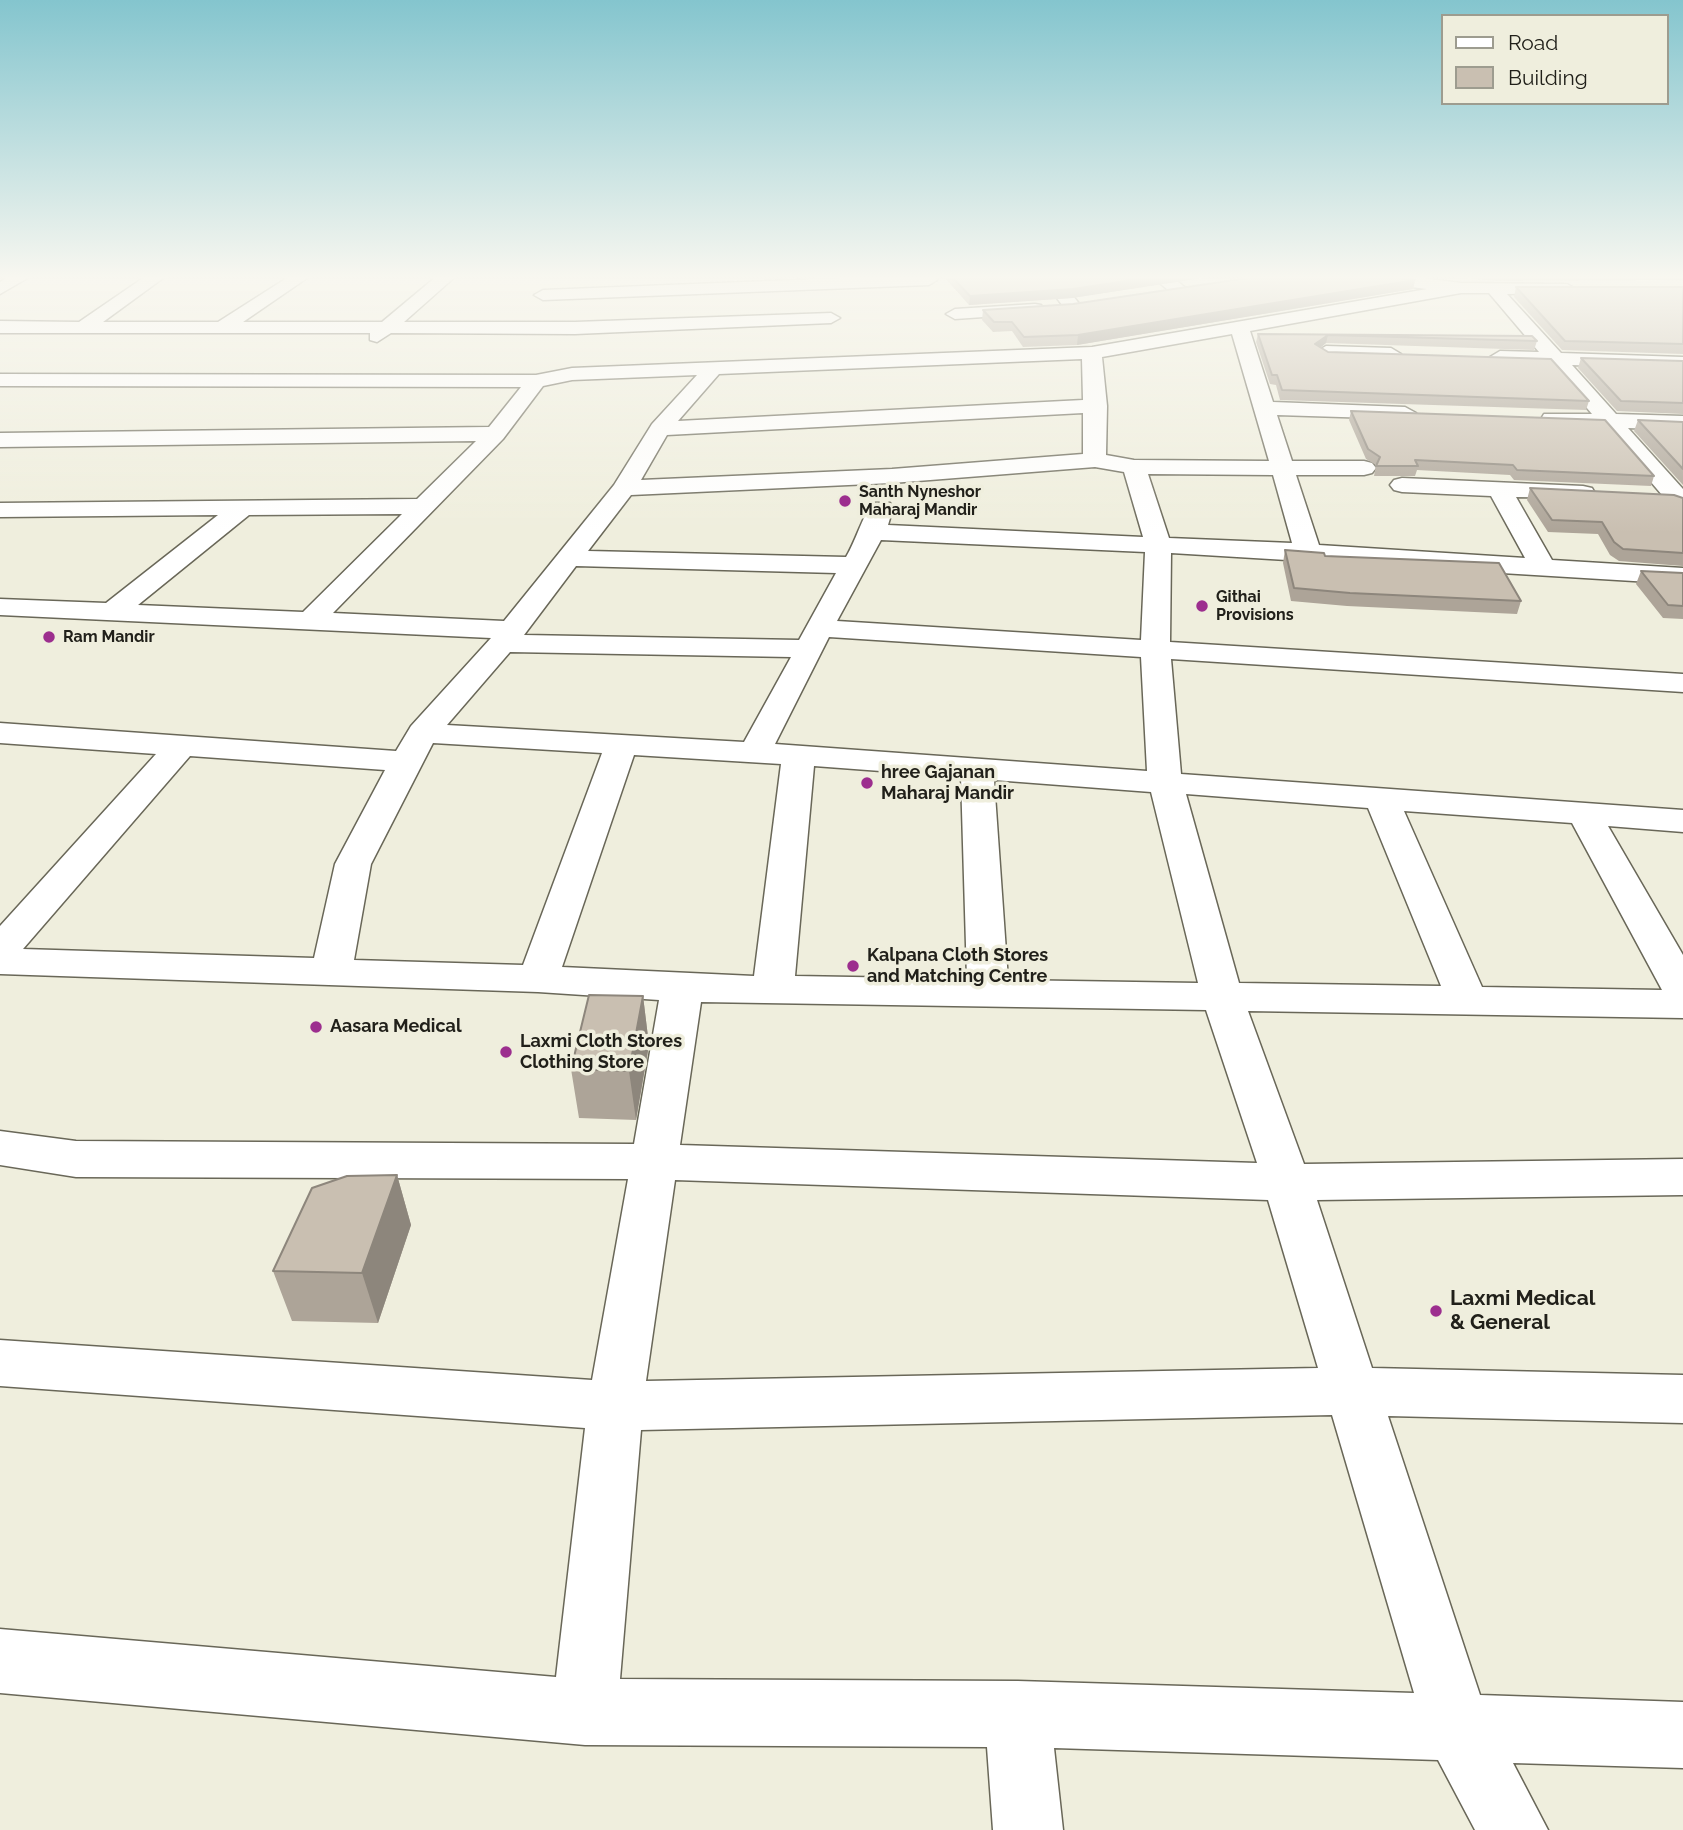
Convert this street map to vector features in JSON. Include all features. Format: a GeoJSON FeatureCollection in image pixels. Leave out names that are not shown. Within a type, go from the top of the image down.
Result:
{"type":"FeatureCollection","features":[{"type":"Feature","properties":{"kind":"street"},"geometry":{"type":"LineString","coordinates":[[572,374],[573,361]]}},
{"type":"Feature","properties":{"kind":"street"},"geometry":{"type":"LineString","coordinates":[[0,380],[536,381],[572,374],[897,361]]}},
{"type":"Feature","properties":{"kind":"street"},"geometry":{"type":"LineString","coordinates":[[1092,361],[1096,406],[1115,463],[1158,545],[1155,650],[1165,781],[1223,997],[1287,1182],[1458,1730],[1513,1830]]}},
{"type":"Feature","properties":{"kind":"street"},"geometry":{"type":"LineString","coordinates":[[1251,361],[1308,552]]}},
{"type":"Feature","properties":{"kind":"street"},"geometry":{"type":"LineString","coordinates":[[1558,361],[1681,499]]}},
{"type":"Feature","properties":{"kind":"street"},"geometry":{"type":"LineString","coordinates":[[1632,361],[1683,363]]}},
{"type":"Feature","properties":{"kind":"street"},"geometry":{"type":"LineString","coordinates":[[330,379],[348,363]]}},
{"type":"Feature","properties":{"kind":"street"},"geometry":{"type":"LineString","coordinates":[[331,972],[353,864],[415,748],[624,488],[660,429],[714,368]]}},
{"type":"Feature","properties":{"kind":"street"},"geometry":{"type":"LineString","coordinates":[[312,619],[495,434],[536,381]]}},
{"type":"Feature","properties":{"kind":"street"},"geometry":{"type":"LineString","coordinates":[[660,429],[1096,406]]}},
{"type":"Feature","properties":{"kind":"street"},"geometry":{"type":"LineString","coordinates":[[1266,408],[1433,414]]}},
{"type":"Feature","properties":{"kind":"street"},"geometry":{"type":"LineString","coordinates":[[1530,418],[1683,424]]}},
{"type":"Feature","properties":{"kind":"street"},"geometry":{"type":"LineString","coordinates":[[0,440],[495,434]]}},
{"type":"Feature","properties":{"kind":"street"},"geometry":{"type":"LineString","coordinates":[[624,488],[1115,463],[1364,468]]}},
{"type":"Feature","properties":{"kind":"street"},"geometry":{"type":"LineString","coordinates":[[754,751],[873,532],[892,476]]}},
{"type":"Feature","properties":{"kind":"street"},"geometry":{"type":"LineString","coordinates":[[1402,485],[1609,494]]}},
{"type":"Feature","properties":{"kind":"street"},"geometry":{"type":"LineString","coordinates":[[1499,489],[1543,567]]}},
{"type":"Feature","properties":{"kind":"street"},"geometry":{"type":"LineString","coordinates":[[1650,496],[1681,499]]}},
{"type":"Feature","properties":{"kind":"street"},"geometry":{"type":"LineString","coordinates":[[0,510],[423,506]]}},
{"type":"Feature","properties":{"kind":"street"},"geometry":{"type":"LineString","coordinates":[[112,612],[243,508]]}},
{"type":"Feature","properties":{"kind":"street"},"geometry":{"type":"LineString","coordinates":[[873,532],[1308,552],[1683,576]]}},
{"type":"Feature","properties":{"kind":"street"},"geometry":{"type":"LineString","coordinates":[[567,558],[854,565]]}},
{"type":"Feature","properties":{"kind":"street"},"geometry":{"type":"LineString","coordinates":[[0,607],[312,619],[506,636],[815,639],[1155,650],[1683,683]]}},
{"type":"Feature","properties":{"kind":"street"},"geometry":{"type":"LineString","coordinates":[[3,736],[181,746],[415,748],[621,745],[754,751],[1683,821]]}},
{"type":"Feature","properties":{"kind":"street"},"geometry":{"type":"LineString","coordinates":[[538,979],[621,745]]}},
{"type":"Feature","properties":{"kind":"street"},"geometry":{"type":"LineString","coordinates":[[0,950],[181,746]]}},
{"type":"Feature","properties":{"kind":"street"},"geometry":{"type":"LineString","coordinates":[[773,988],[799,755]]}},
{"type":"Feature","properties":{"kind":"street"},"geometry":{"type":"LineString","coordinates":[[977,769],[988,995]]}},
{"type":"Feature","properties":{"kind":"street"},"geometry":{"type":"LineString","coordinates":[[1382,800],[1467,999]]}},
{"type":"Feature","properties":{"kind":"street"},"geometry":{"type":"LineString","coordinates":[[1584,814],[1683,990]]}},
{"type":"Feature","properties":{"kind":"street"},"geometry":{"type":"LineString","coordinates":[[0,961],[538,979],[682,988],[988,995],[1467,999],[1683,1004]]}},
{"type":"Feature","properties":{"kind":"street"},"geometry":{"type":"LineString","coordinates":[[585,1712],[615,1406],[682,988]]}},
{"type":"Feature","properties":{"kind":"street"},"geometry":{"type":"LineString","coordinates":[[0,1148],[76,1159],[656,1162],[1287,1182],[1683,1177]]}},
{"type":"Feature","properties":{"kind":"street"},"geometry":{"type":"LineString","coordinates":[[0,1363],[615,1406],[1351,1391],[1683,1399]]}},
{"type":"Feature","properties":{"kind":"street"},"geometry":{"type":"LineString","coordinates":[[0,1661],[585,1712],[1018,1714],[1458,1730],[1683,1735]]}},
{"type":"Feature","properties":{"kind":"street"},"geometry":{"type":"LineString","coordinates":[[1018,1714],[1028,1830]]}},
{"type":"Feature","properties":{"kind":"building"},"geometry":{"type":"Polygon","coordinates":[[[1267,361],[1553,361],[1589,401],[1282,390],[1277,375],[1272,375],[1267,361]]]}},
{"type":"Feature","properties":{"kind":"building"},"geometry":{"type":"Polygon","coordinates":[[[1584,361],[1683,361],[1683,403],[1621,401],[1584,361]]]}},
{"type":"Feature","properties":{"kind":"building"},"geometry":{"type":"Polygon","coordinates":[[[1351,411],[1605,420],[1654,476],[1517,470],[1513,465],[1415,460],[1418,466],[1376,466],[1380,457],[1368,449],[1351,411]]]}},
{"type":"Feature","properties":{"kind":"building"},"geometry":{"type":"Polygon","coordinates":[[[1638,420],[1683,422],[1683,469],[1638,420]]]}},
{"type":"Feature","properties":{"kind":"building"},"geometry":{"type":"Polygon","coordinates":[[[1530,488],[1674,495],[1683,498],[1683,553],[1623,549],[1614,542],[1602,522],[1552,520],[1530,488]]]}},
{"type":"Feature","properties":{"kind":"building"},"geometry":{"type":"Polygon","coordinates":[[[1285,550],[1324,553],[1325,556],[1499,563],[1521,601],[1294,588],[1285,550]]]}},
{"type":"Feature","properties":{"kind":"building"},"geometry":{"type":"Polygon","coordinates":[[[1641,571],[1683,573],[1683,606],[1668,605],[1641,571]]]}},
{"type":"Feature","properties":{"kind":"building"},"geometry":{"type":"Polygon","coordinates":[[[589,995],[643,996],[629,1071],[571,1069],[589,995]]]}},
{"type":"Feature","properties":{"kind":"building"},"geometry":{"type":"Polygon","coordinates":[[[397,1175],[362,1273],[273,1271],[312,1188],[347,1176],[397,1175]]]}},
{"type":"Feature","properties":{"kind":"place","name":"Santh Nyneshor Maharaj Mandir"},"geometry":{"type":"Point","coordinates":[845,501]}},
{"type":"Feature","properties":{"kind":"place","name":"Githai Provisions"},"geometry":{"type":"Point","coordinates":[1202,606]}},
{"type":"Feature","properties":{"kind":"place","name":"Ram Mandir"},"geometry":{"type":"Point","coordinates":[49,637]}},
{"type":"Feature","properties":{"kind":"place","name":"hree Gajanan Maharaj Mandir"},"geometry":{"type":"Point","coordinates":[867,783]}},
{"type":"Feature","properties":{"kind":"place","name":"Kalpana Cloth Stores and Matching Centre"},"geometry":{"type":"Point","coordinates":[853,966]}},
{"type":"Feature","properties":{"kind":"place","name":"Aasara Medical"},"geometry":{"type":"Point","coordinates":[316,1027]}},
{"type":"Feature","properties":{"kind":"place","name":"Laxmi Cloth Stores Clothing Store"},"geometry":{"type":"Point","coordinates":[506,1052]}},
{"type":"Feature","properties":{"kind":"place","name":"Laxmi Medical & General"},"geometry":{"type":"Point","coordinates":[1436,1311]}}]}
